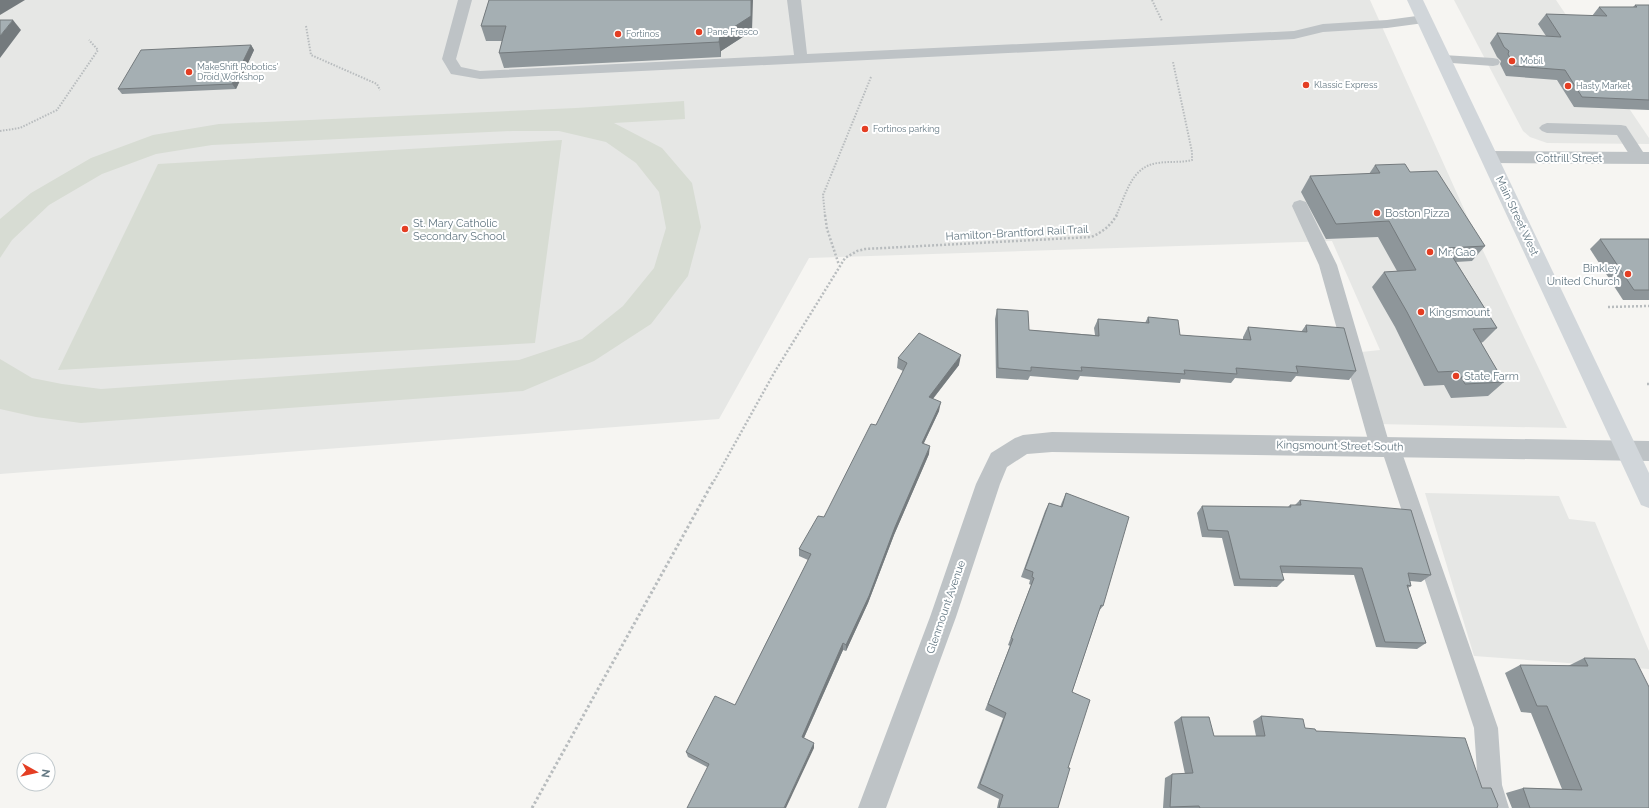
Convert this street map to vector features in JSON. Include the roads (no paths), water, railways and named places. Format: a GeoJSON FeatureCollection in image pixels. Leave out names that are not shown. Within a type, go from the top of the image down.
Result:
{"type":"FeatureCollection","features":[{"type":"Feature","properties":{"kind":"main road","name":"Main Street West"},"geometry":{"type":"LineString","coordinates":[[1416,0],[1649,498]]}},
{"type":"Feature","properties":{"kind":"street","name":"Cottrill Street"},"geometry":{"type":"LineString","coordinates":[[1490,157],[1644,158]]}},
{"type":"Feature","properties":{"kind":"street","name":"Kingsmount Street South"},"geometry":{"type":"LineString","coordinates":[[1052,442],[1649,451]]}},
{"type":"Feature","properties":{"kind":"street","name":"Glenmount Avenue"},"geometry":{"type":"LineString","coordinates":[[872,808],[943,617],[988,484],[999,460],[1023,445],[1052,442]]}},
{"type":"Feature","properties":{"kind":"lane"},"geometry":{"type":"LineString","coordinates":[[465,0],[449,59],[456,71],[480,75],[1286,35],[1323,28],[1424,19]]}},
{"type":"Feature","properties":{"kind":"lane"},"geometry":{"type":"LineString","coordinates":[[794,0],[801,59]]}},
{"type":"Feature","properties":{"kind":"lane"},"geometry":{"type":"LineString","coordinates":[[1444,59],[1493,62]]}},
{"type":"Feature","properties":{"kind":"lane"},"geometry":{"type":"LineString","coordinates":[[1547,128],[1621,130],[1644,158]]}},
{"type":"Feature","properties":{"kind":"lane"},"geometry":{"type":"LineString","coordinates":[[1300,206],[1328,265],[1385,447],[1486,728],[1490,785],[1497,808]]}},
{"type":"Feature","properties":{"kind":"place","name":"Pane Fresco"},"geometry":{"type":"Point","coordinates":[699,32]}},
{"type":"Feature","properties":{"kind":"place","name":"Fortinos"},"geometry":{"type":"Point","coordinates":[618,34]}},
{"type":"Feature","properties":{"kind":"place","name":"Mobil"},"geometry":{"type":"Point","coordinates":[1512,61]}},
{"type":"Feature","properties":{"kind":"place","name":"MakeShift Robotics' Droid Workshop"},"geometry":{"type":"Point","coordinates":[189,72]}},
{"type":"Feature","properties":{"kind":"place","name":"Klassic Express"},"geometry":{"type":"Point","coordinates":[1306,85]}},
{"type":"Feature","properties":{"kind":"place","name":"Hasty Market"},"geometry":{"type":"Point","coordinates":[1568,86]}},
{"type":"Feature","properties":{"kind":"place","name":"Fortinos parking"},"geometry":{"type":"Point","coordinates":[865,129]}},
{"type":"Feature","properties":{"kind":"place","name":"Boston Pizza"},"geometry":{"type":"Point","coordinates":[1377,213]}},
{"type":"Feature","properties":{"kind":"place","name":"St. Mary Catholic Secondary School"},"geometry":{"type":"Point","coordinates":[405,229]}},
{"type":"Feature","properties":{"kind":"place","name":"Mr. Gao"},"geometry":{"type":"Point","coordinates":[1430,252]}},
{"type":"Feature","properties":{"kind":"place","name":"Binkley United Church"},"geometry":{"type":"Point","coordinates":[1628,274]}},
{"type":"Feature","properties":{"kind":"place","name":"Kingsmount"},"geometry":{"type":"Point","coordinates":[1421,312]}},
{"type":"Feature","properties":{"kind":"place","name":"State Farm"},"geometry":{"type":"Point","coordinates":[1456,376]}}]}
